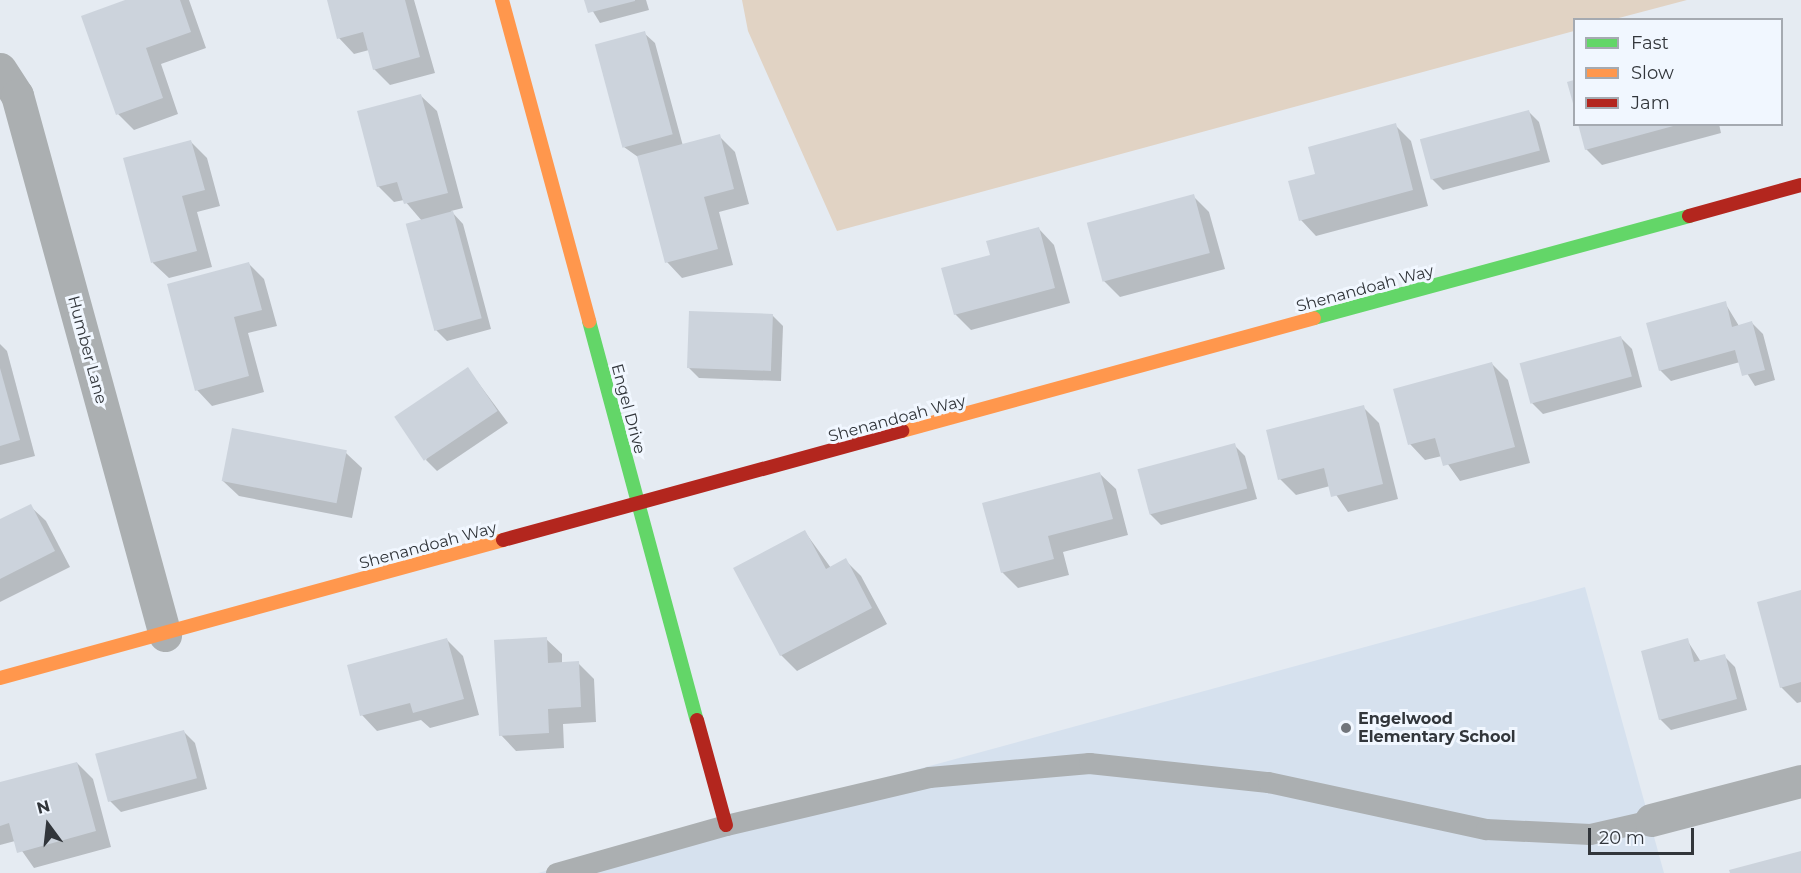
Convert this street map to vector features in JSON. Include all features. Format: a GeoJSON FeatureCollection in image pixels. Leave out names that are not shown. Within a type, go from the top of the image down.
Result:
{"type":"FeatureCollection","features":[{"type":"Feature","properties":{"kind":"street","name":"Engel Drive"},"geometry":{"type":"LineString","coordinates":[[502,0],[637,506],[726,825]]}},
{"type":"Feature","properties":{"kind":"street","name":"Humber Lane"},"geometry":{"type":"LineString","coordinates":[[0,69],[17,95],[165,635]]}},
{"type":"Feature","properties":{"kind":"street","name":"Shenandoah Way"},"geometry":{"type":"LineString","coordinates":[[0,678],[165,635],[1801,186]]}},
{"type":"Feature","properties":{"kind":"street"},"geometry":{"type":"LineString","coordinates":[[1651,820],[1801,781]]}},
{"type":"Feature","properties":{"kind":"lane"},"geometry":{"type":"LineString","coordinates":[[556,873],[726,825],[929,777],[1089,763],[1268,782],[1486,829],[1590,834],[1651,820]]}},
{"type":"Feature","properties":{"kind":"shaded area"},"geometry":{"type":"Polygon","coordinates":[[[742,0],[1687,0],[1619,18],[1573,18],[1573,31],[837,231],[748,31],[742,0]]]}},
{"type":"Feature","properties":{"kind":"shaded area","name":"Engelwood Elementary School"},"geometry":{"type":"Polygon","coordinates":[[[1585,587],[1664,873],[538,873],[1585,587]]]}},
{"type":"Feature","properties":{"kind":"building"},"geometry":{"type":"Polygon","coordinates":[[[125,0],[180,0],[191,32],[146,48],[163,98],[116,115],[81,16],[125,0]]]}},
{"type":"Feature","properties":{"kind":"building"},"geometry":{"type":"Polygon","coordinates":[[[327,0],[405,0],[420,57],[373,70],[363,32],[337,39],[327,0]]]}},
{"type":"Feature","properties":{"kind":"building"},"geometry":{"type":"Polygon","coordinates":[[[584,0],[635,0],[635,1],[588,13],[584,0]]]}},
{"type":"Feature","properties":{"kind":"building"},"geometry":{"type":"Polygon","coordinates":[[[645,31],[673,134],[622,148],[595,44],[645,31]]]}},
{"type":"Feature","properties":{"kind":"building"},"geometry":{"type":"Polygon","coordinates":[[[1573,80],[1573,103],[1567,82],[1573,80]]]}},
{"type":"Feature","properties":{"kind":"building"},"geometry":{"type":"Polygon","coordinates":[[[421,94],[448,193],[404,204],[397,182],[377,187],[357,111],[421,94]]]}},
{"type":"Feature","properties":{"kind":"building"},"geometry":{"type":"Polygon","coordinates":[[[1529,110],[1540,151],[1431,180],[1420,139],[1529,110]]]}},
{"type":"Feature","properties":{"kind":"building"},"geometry":{"type":"Polygon","coordinates":[[[1396,123],[1413,190],[1299,221],[1288,181],[1315,174],[1308,147],[1396,123]]]}},
{"type":"Feature","properties":{"kind":"building"},"geometry":{"type":"Polygon","coordinates":[[[1579,126],[1673,126],[1585,150],[1579,126]]]}},
{"type":"Feature","properties":{"kind":"building"},"geometry":{"type":"Polygon","coordinates":[[[720,134],[734,189],[704,197],[718,249],[665,263],[637,156],[720,134]]]}},
{"type":"Feature","properties":{"kind":"building"},"geometry":{"type":"Polygon","coordinates":[[[191,140],[205,190],[182,196],[197,251],[151,263],[123,158],[191,140]]]}},
{"type":"Feature","properties":{"kind":"building"},"geometry":{"type":"Polygon","coordinates":[[[1194,194],[1210,253],[1103,282],[1087,223],[1194,194]]]}},
{"type":"Feature","properties":{"kind":"building"},"geometry":{"type":"Polygon","coordinates":[[[453,211],[482,318],[434,331],[406,224],[453,211]]]}},
{"type":"Feature","properties":{"kind":"building"},"geometry":{"type":"Polygon","coordinates":[[[1039,227],[1055,288],[954,315],[941,268],[990,255],[986,241],[1039,227]]]}},
{"type":"Feature","properties":{"kind":"building"},"geometry":{"type":"Polygon","coordinates":[[[249,262],[262,310],[234,317],[249,376],[195,391],[167,284],[249,262]]]}},
{"type":"Feature","properties":{"kind":"building"},"geometry":{"type":"Polygon","coordinates":[[[1726,301],[1732,327],[1752,321],[1765,370],[1742,376],[1735,350],[1659,371],[1646,323],[1726,301]]]}},
{"type":"Feature","properties":{"kind":"building"},"geometry":{"type":"Polygon","coordinates":[[[689,311],[773,314],[771,371],[687,368],[689,311]]]}},
{"type":"Feature","properties":{"kind":"building"},"geometry":{"type":"Polygon","coordinates":[[[1621,336],[1632,377],[1530,404],[1520,363],[1621,336]]]}},
{"type":"Feature","properties":{"kind":"building"},"geometry":{"type":"Polygon","coordinates":[[[1492,362],[1515,447],[1443,466],[1435,438],[1408,445],[1393,389],[1492,362]]]}},
{"type":"Feature","properties":{"kind":"building"},"geometry":{"type":"Polygon","coordinates":[[[468,367],[498,411],[424,461],[394,417],[468,367]]]}},
{"type":"Feature","properties":{"kind":"building"},"geometry":{"type":"Polygon","coordinates":[[[0,368],[20,440],[0,446],[0,368]]]}},
{"type":"Feature","properties":{"kind":"building"},"geometry":{"type":"Polygon","coordinates":[[[1364,405],[1383,484],[1331,497],[1324,468],[1278,480],[1266,430],[1364,405]]]}},
{"type":"Feature","properties":{"kind":"building"},"geometry":{"type":"Polygon","coordinates":[[[232,428],[347,450],[337,503],[222,481],[232,428]]]}},
{"type":"Feature","properties":{"kind":"building"},"geometry":{"type":"Polygon","coordinates":[[[1235,443],[1247,488],[1150,515],[1137,469],[1235,443]]]}},
{"type":"Feature","properties":{"kind":"building"},"geometry":{"type":"Polygon","coordinates":[[[1100,472],[1113,519],[1048,536],[1054,559],[1001,573],[982,503],[1100,472]]]}},
{"type":"Feature","properties":{"kind":"building"},"geometry":{"type":"Polygon","coordinates":[[[31,504],[55,551],[0,579],[0,519],[31,504]]]}},
{"type":"Feature","properties":{"kind":"building"},"geometry":{"type":"Polygon","coordinates":[[[805,530],[826,569],[846,558],[872,608],[780,656],[733,568],[805,530]]]}},
{"type":"Feature","properties":{"kind":"building"},"geometry":{"type":"Polygon","coordinates":[[[1801,590],[1801,682],[1780,688],[1757,602],[1801,590]]]}},
{"type":"Feature","properties":{"kind":"building"},"geometry":{"type":"Polygon","coordinates":[[[547,637],[548,663],[579,661],[581,707],[548,709],[549,733],[499,736],[494,640],[547,637]]]}},
{"type":"Feature","properties":{"kind":"building"},"geometry":{"type":"Polygon","coordinates":[[[447,638],[464,699],[413,713],[410,703],[360,716],[347,665],[447,638]]]}},
{"type":"Feature","properties":{"kind":"building"},"geometry":{"type":"Polygon","coordinates":[[[1688,638],[1694,662],[1725,654],[1737,699],[1659,720],[1641,651],[1688,638]]]}},
{"type":"Feature","properties":{"kind":"building"},"geometry":{"type":"Polygon","coordinates":[[[184,730],[197,778],[108,802],[95,754],[184,730]]]}},
{"type":"Feature","properties":{"kind":"building"},"geometry":{"type":"Polygon","coordinates":[[[77,762],[96,831],[17,853],[9,823],[0,826],[0,782],[77,762]]]}},
{"type":"Feature","properties":{"kind":"building"},"geometry":{"type":"Polygon","coordinates":[[[1801,851],[1801,873],[1730,873],[1729,870],[1801,851]]]}},
{"type":"Feature","properties":{"kind":"traffic: fast"},"geometry":{"type":"LineString","coordinates":[[1314,318],[1689,216]]}},
{"type":"Feature","properties":{"kind":"traffic: fast"},"geometry":{"type":"LineString","coordinates":[[589,321],[697,720]]}},
{"type":"Feature","properties":{"kind":"traffic: slow"},"geometry":{"type":"LineString","coordinates":[[502,0],[589,321]]}},
{"type":"Feature","properties":{"kind":"traffic: slow"},"geometry":{"type":"LineString","coordinates":[[902,431],[1314,318]]}},
{"type":"Feature","properties":{"kind":"traffic: slow"},"geometry":{"type":"LineString","coordinates":[[0,678],[503,540]]}},
{"type":"Feature","properties":{"kind":"traffic: jam"},"geometry":{"type":"LineString","coordinates":[[1689,216],[1801,185]]}},
{"type":"Feature","properties":{"kind":"traffic: jam"},"geometry":{"type":"LineString","coordinates":[[503,540],[902,431]]}},
{"type":"Feature","properties":{"kind":"traffic: jam"},"geometry":{"type":"LineString","coordinates":[[697,720],[726,825]]}},
{"type":"Feature","properties":{"kind":"place","name":"Engelwood Elementary School"},"geometry":{"type":"Point","coordinates":[1346,728]}}]}
